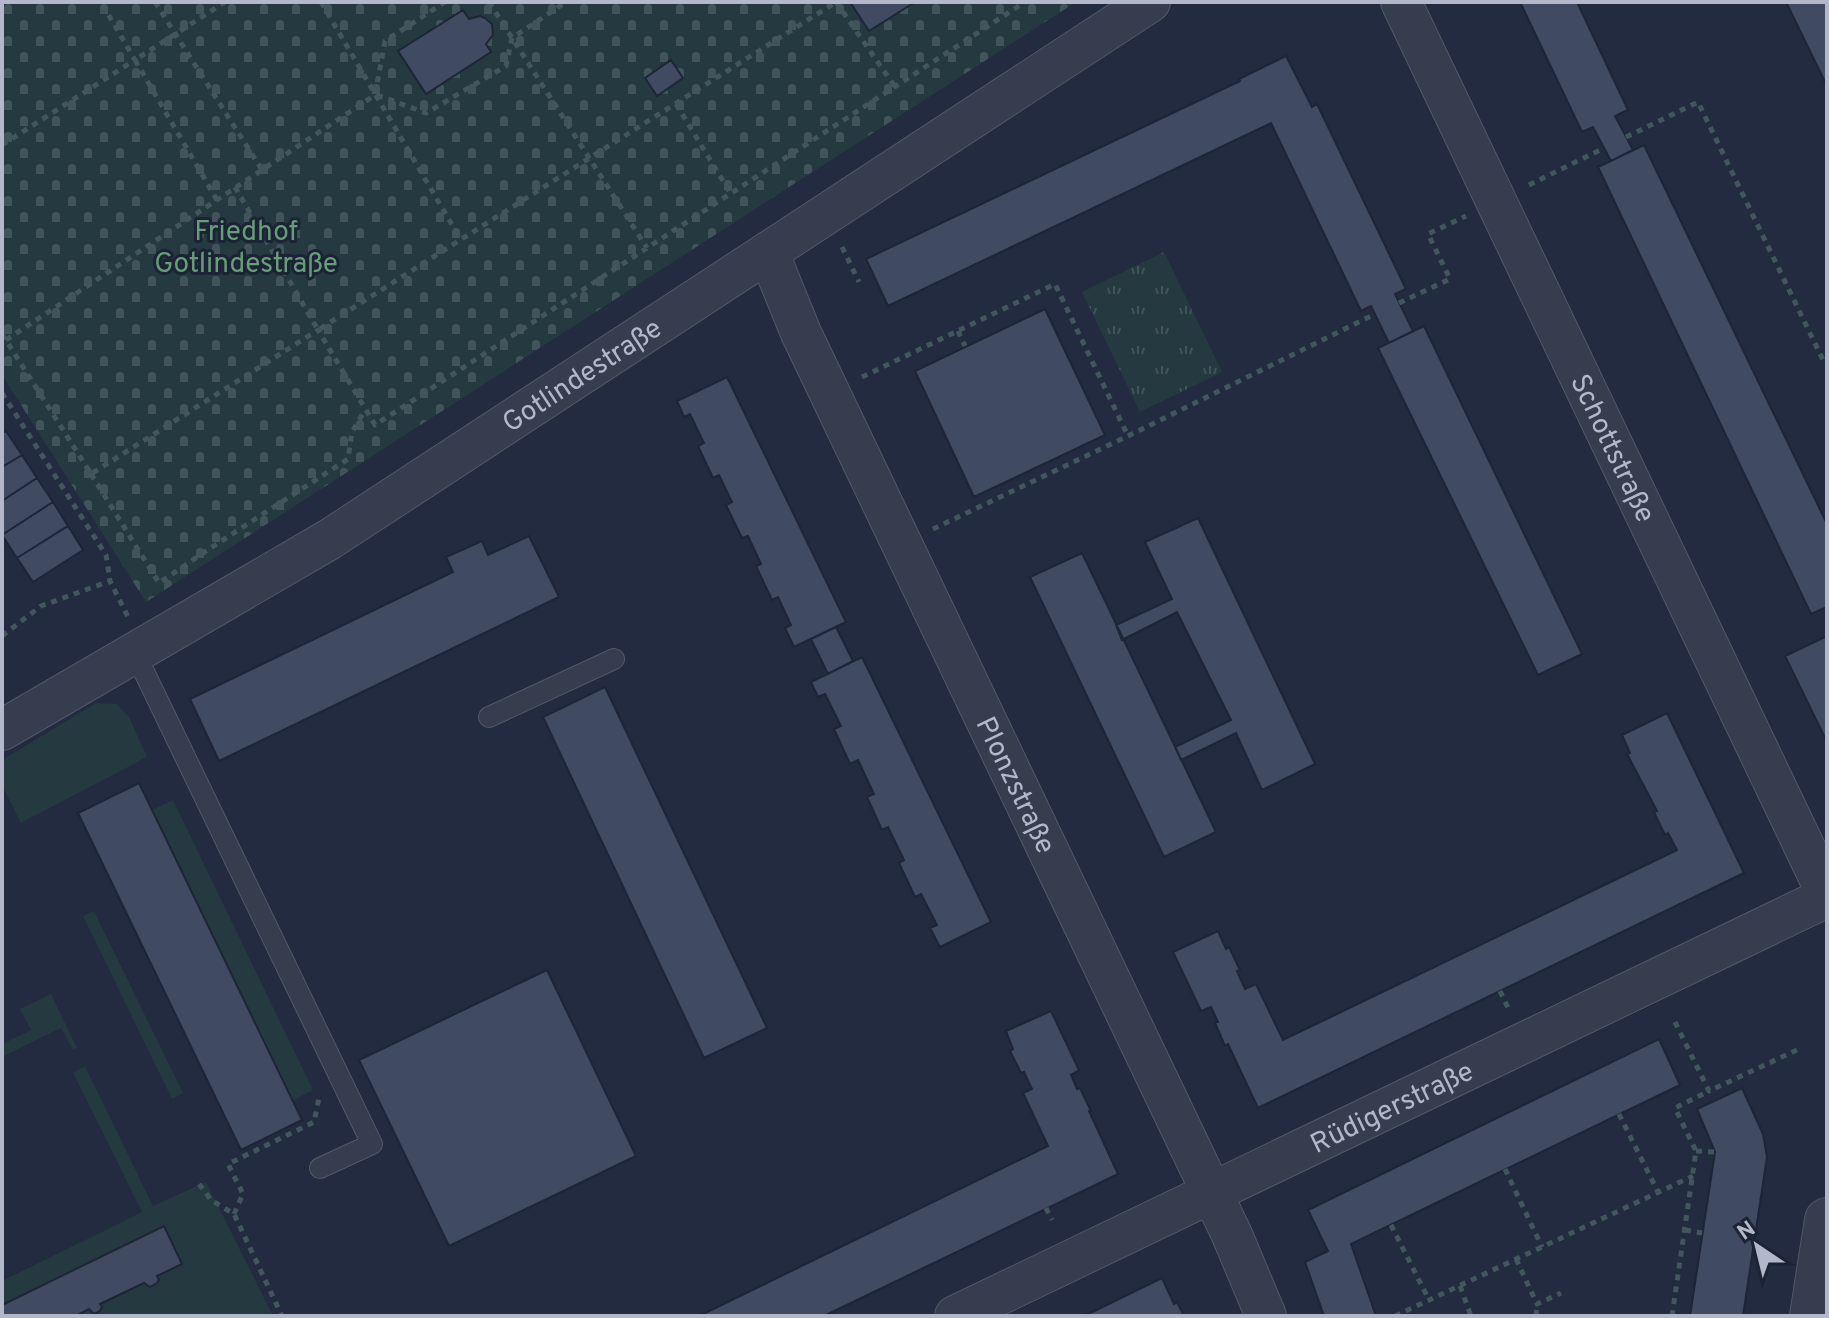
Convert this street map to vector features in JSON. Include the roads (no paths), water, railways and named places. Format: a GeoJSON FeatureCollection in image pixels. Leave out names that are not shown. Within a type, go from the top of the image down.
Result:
{"type":"FeatureCollection","features":[{"type":"Feature","properties":{"kind":"street","name":"Gotlindestraße"},"geometry":{"type":"LineString","coordinates":[[2,730],[330,539],[1150,2]]}},
{"type":"Feature","properties":{"kind":"street","name":"Schottstraße"},"geometry":{"type":"LineString","coordinates":[[1401,2],[1827,896]]}},
{"type":"Feature","properties":{"kind":"street","name":"Plonzstraße"},"geometry":{"type":"LineString","coordinates":[[768,252],[801,333],[1232,1235],[1266,1316]]}},
{"type":"Feature","properties":{"kind":"street","name":"Rüdigerstraße"},"geometry":{"type":"LineString","coordinates":[[955,1316],[1827,896]]}},
{"type":"Feature","properties":{"kind":"street"},"geometry":{"type":"LineString","coordinates":[[1812,1316],[1827,1220]]}},
{"type":"Feature","properties":{"kind":"lane"},"geometry":{"type":"LineString","coordinates":[[140,650],[372,1144],[320,1168]]}},
{"type":"Feature","properties":{"kind":"lane"},"geometry":{"type":"LineString","coordinates":[[489,717],[614,659]]}},
{"type":"Feature","properties":{"kind":"park label","name":"Friedhof Gotlindestraße"},"geometry":{"type":"Point","coordinates":[246,246]}}]}
